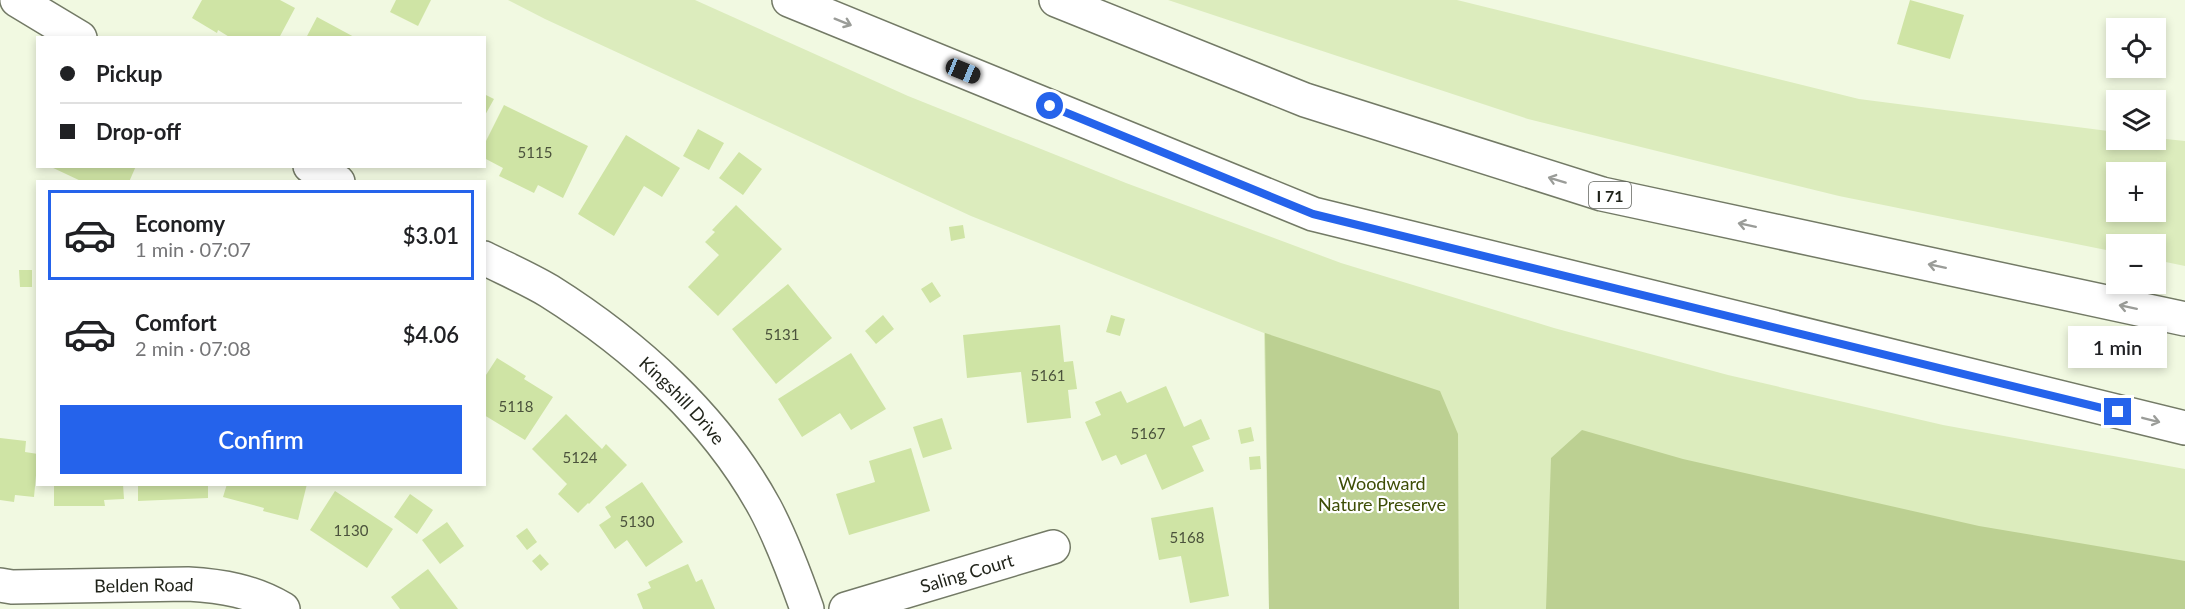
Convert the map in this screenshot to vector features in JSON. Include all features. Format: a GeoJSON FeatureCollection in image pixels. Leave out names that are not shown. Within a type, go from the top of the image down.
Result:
{"type":"FeatureCollection","features":[{"type":"Feature","properties":{"kind":"main road"},"geometry":{"type":"LineString","coordinates":[[17,0],[77,36]]}},
{"type":"Feature","properties":{"kind":"main road"},"geometry":{"type":"LineString","coordinates":[[789,0],[1313,214],[2185,429]]}},
{"type":"Feature","properties":{"kind":"main road","name":"I 71"},"geometry":{"type":"LineString","coordinates":[[1056,0],[1305,100],[1602,194],[2185,319]]}},
{"type":"Feature","properties":{"kind":"main road"},"geometry":{"type":"LineString","coordinates":[[314,168],[334,180]]}},
{"type":"Feature","properties":{"kind":"main road","name":"Kingshill Drive"},"geometry":{"type":"LineString","coordinates":[[486,259],[548,291],[599,326],[650,367],[693,407],[734,460],[765,508],[794,571],[807,609]]}},
{"type":"Feature","properties":{"kind":"main road","name":"Saling Court"},"geometry":{"type":"LineString","coordinates":[[846,609],[1053,547]]}},
{"type":"Feature","properties":{"kind":"main road","name":"Belden Road"},"geometry":{"type":"LineString","coordinates":[[0,585],[12,587],[188,584],[216,586],[244,592],[283,609]]}},
{"type":"Feature","properties":{"kind":"green space","name":"Woodward Nature Preserve"},"geometry":{"type":"Polygon","coordinates":[[[508,0],[695,0],[908,96],[1126,183],[1341,263],[1554,328],[1728,375],[1943,425],[2185,469],[2185,609],[1269,609],[1264,333],[971,216],[508,0]]]}},
{"type":"Feature","properties":{"kind":"green space"},"geometry":{"type":"Polygon","coordinates":[[[1168,0],[1457,0],[1859,99],[2106,131],[2106,150],[2166,150],[2166,139],[2185,141],[2185,266],[2166,262],[2166,234],[2106,234],[2106,250],[1839,196],[1528,119],[1168,0]]]}},
{"type":"Feature","properties":{"kind":"green space","name":"Woodward Nature Preserve"},"geometry":{"type":"Polygon","coordinates":[[[1265,333],[1440,391],[1458,434],[1459,609],[1269,609],[1265,333]]]}},
{"type":"Feature","properties":{"kind":"green space"},"geometry":{"type":"Polygon","coordinates":[[[1582,430],[1683,459],[1979,526],[2185,561],[2185,609],[1546,609],[1551,458],[1582,430]]]}},
{"type":"Feature","properties":{"kind":"building"},"geometry":{"type":"Polygon","coordinates":[[[202,0],[280,0],[295,8],[280,36],[228,36],[218,30],[217,33],[192,18],[202,0]]]}},
{"type":"Feature","properties":{"kind":"building"},"geometry":{"type":"Polygon","coordinates":[[[396,0],[431,0],[418,26],[390,12],[396,0]]]}},
{"type":"Feature","properties":{"kind":"building"},"geometry":{"type":"Polygon","coordinates":[[[1910,0],[1964,15],[1950,59],[1897,44],[1910,0]]]}},
{"type":"Feature","properties":{"kind":"building"},"geometry":{"type":"Polygon","coordinates":[[[317,17],[352,36],[307,36],[317,17]]]}},
{"type":"Feature","properties":{"kind":"building"},"geometry":{"type":"Polygon","coordinates":[[[486,95],[494,99],[486,113],[486,95]]]}},
{"type":"Feature","properties":{"kind":"building"},"geometry":{"type":"Polygon","coordinates":[[[504,105],[588,146],[563,198],[538,185],[534,193],[499,176],[503,168],[486,159],[486,141],[504,105]]]}},
{"type":"Feature","properties":{"kind":"building"},"geometry":{"type":"Polygon","coordinates":[[[698,129],[724,143],[709,170],[683,156],[698,129]]]}},
{"type":"Feature","properties":{"kind":"building"},"geometry":{"type":"Polygon","coordinates":[[[626,135],[680,168],[662,197],[644,186],[614,236],[578,214],[626,135]]]}},
{"type":"Feature","properties":{"kind":"building"},"geometry":{"type":"Polygon","coordinates":[[[739,152],[762,169],[743,195],[719,178],[739,152]]]}},
{"type":"Feature","properties":{"kind":"building"},"geometry":{"type":"Polygon","coordinates":[[[53,168],[135,168],[130,180],[79,180],[53,168]]]}},
{"type":"Feature","properties":{"kind":"building"},"geometry":{"type":"Polygon","coordinates":[[[736,205],[782,249],[718,316],[688,287],[719,255],[705,242],[715,232],[712,230],[736,205]]]}},
{"type":"Feature","properties":{"kind":"building"},"geometry":{"type":"Polygon","coordinates":[[[963,225],[965,238],[951,241],[949,227],[963,225]]]}},
{"type":"Feature","properties":{"kind":"building"},"geometry":{"type":"Polygon","coordinates":[[[19,270],[32,270],[32,287],[20,287],[19,270]]]}},
{"type":"Feature","properties":{"kind":"building"},"geometry":{"type":"Polygon","coordinates":[[[932,282],[941,296],[930,303],[921,289],[932,282]]]}},
{"type":"Feature","properties":{"kind":"building"},"geometry":{"type":"Polygon","coordinates":[[[788,284],[832,338],[776,384],[732,329],[788,284]]]}},
{"type":"Feature","properties":{"kind":"building"},"geometry":{"type":"Polygon","coordinates":[[[883,315],[894,329],[876,344],[865,331],[883,315]]]}},
{"type":"Feature","properties":{"kind":"building"},"geometry":{"type":"Polygon","coordinates":[[[1111,315],[1125,319],[1120,336],[1106,332],[1111,315]]]}},
{"type":"Feature","properties":{"kind":"building"},"geometry":{"type":"Polygon","coordinates":[[[1060,325],[1064,362],[1073,361],[1077,389],[1068,390],[1071,418],[1027,423],[1021,372],[967,378],[963,335],[1060,325]]]}},
{"type":"Feature","properties":{"kind":"building"},"geometry":{"type":"Polygon","coordinates":[[[851,353],[886,409],[851,430],[840,413],[802,437],[778,399],[851,353]]]}},
{"type":"Feature","properties":{"kind":"building"},"geometry":{"type":"Polygon","coordinates":[[[497,358],[526,376],[524,379],[553,397],[525,440],[486,416],[486,375],[497,358]]]}},
{"type":"Feature","properties":{"kind":"building"},"geometry":{"type":"Polygon","coordinates":[[[1166,386],[1184,427],[1201,419],[1210,439],[1192,446],[1204,471],[1162,490],[1146,454],[1121,465],[1116,455],[1102,461],[1085,422],[1101,415],[1095,402],[1121,391],[1127,403],[1166,386]]]}},
{"type":"Feature","properties":{"kind":"building"},"geometry":{"type":"Polygon","coordinates":[[[566,414],[602,449],[606,444],[627,465],[578,513],[558,494],[567,484],[532,449],[566,414]]]}},
{"type":"Feature","properties":{"kind":"building"},"geometry":{"type":"Polygon","coordinates":[[[942,418],[952,449],[923,458],[913,427],[942,418]]]}},
{"type":"Feature","properties":{"kind":"building"},"geometry":{"type":"Polygon","coordinates":[[[1251,427],[1254,441],[1241,444],[1238,430],[1251,427]]]}},
{"type":"Feature","properties":{"kind":"building"},"geometry":{"type":"Polygon","coordinates":[[[0,438],[26,441],[25,452],[36,454],[34,497],[15,495],[14,502],[0,500],[0,438]]]}},
{"type":"Feature","properties":{"kind":"building"},"geometry":{"type":"Polygon","coordinates":[[[911,448],[930,511],[849,535],[836,494],[875,482],[869,461],[911,448]]]}},
{"type":"Feature","properties":{"kind":"building"},"geometry":{"type":"Polygon","coordinates":[[[1260,456],[1261,469],[1250,470],[1249,457],[1260,456]]]}},
{"type":"Feature","properties":{"kind":"building"},"geometry":{"type":"Polygon","coordinates":[[[642,482],[683,542],[646,567],[627,540],[615,549],[599,525],[611,517],[605,507],[642,482]]]}},
{"type":"Feature","properties":{"kind":"building"},"geometry":{"type":"Polygon","coordinates":[[[54,486],[123,486],[124,499],[104,500],[105,506],[54,506],[54,486]]]}},
{"type":"Feature","properties":{"kind":"building"},"geometry":{"type":"Polygon","coordinates":[[[138,486],[208,486],[208,498],[138,501],[138,486]]]}},
{"type":"Feature","properties":{"kind":"building"},"geometry":{"type":"Polygon","coordinates":[[[226,486],[306,486],[298,520],[223,497],[226,486]]]}},
{"type":"Feature","properties":{"kind":"building"},"geometry":{"type":"Polygon","coordinates":[[[335,491],[393,529],[367,568],[310,530],[335,491]]]}},
{"type":"Feature","properties":{"kind":"building"},"geometry":{"type":"Polygon","coordinates":[[[410,494],[433,510],[417,534],[394,517],[410,494]]]}},
{"type":"Feature","properties":{"kind":"building"},"geometry":{"type":"Polygon","coordinates":[[[1213,507],[1229,596],[1190,603],[1181,556],[1159,560],[1151,518],[1213,507]]]}},
{"type":"Feature","properties":{"kind":"building"},"geometry":{"type":"Polygon","coordinates":[[[447,522],[464,546],[440,564],[422,540],[447,522]]]}},
{"type":"Feature","properties":{"kind":"building"},"geometry":{"type":"Polygon","coordinates":[[[527,528],[537,542],[527,550],[516,536],[527,528]]]}},
{"type":"Feature","properties":{"kind":"building"},"geometry":{"type":"Polygon","coordinates":[[[540,554],[549,564],[541,571],[532,561],[540,554]]]}},
{"type":"Feature","properties":{"kind":"building"},"geometry":{"type":"Polygon","coordinates":[[[688,564],[696,582],[702,579],[715,609],[643,609],[637,594],[651,588],[648,582],[688,564]]]}},
{"type":"Feature","properties":{"kind":"building"},"geometry":{"type":"Polygon","coordinates":[[[428,569],[458,609],[400,609],[391,597],[428,569]]]}},
{"type":"Feature","properties":{"kind":"route"},"geometry":{"type":"LineString","coordinates":[[1050,106],[1313,214],[2118,412]]}}]}
